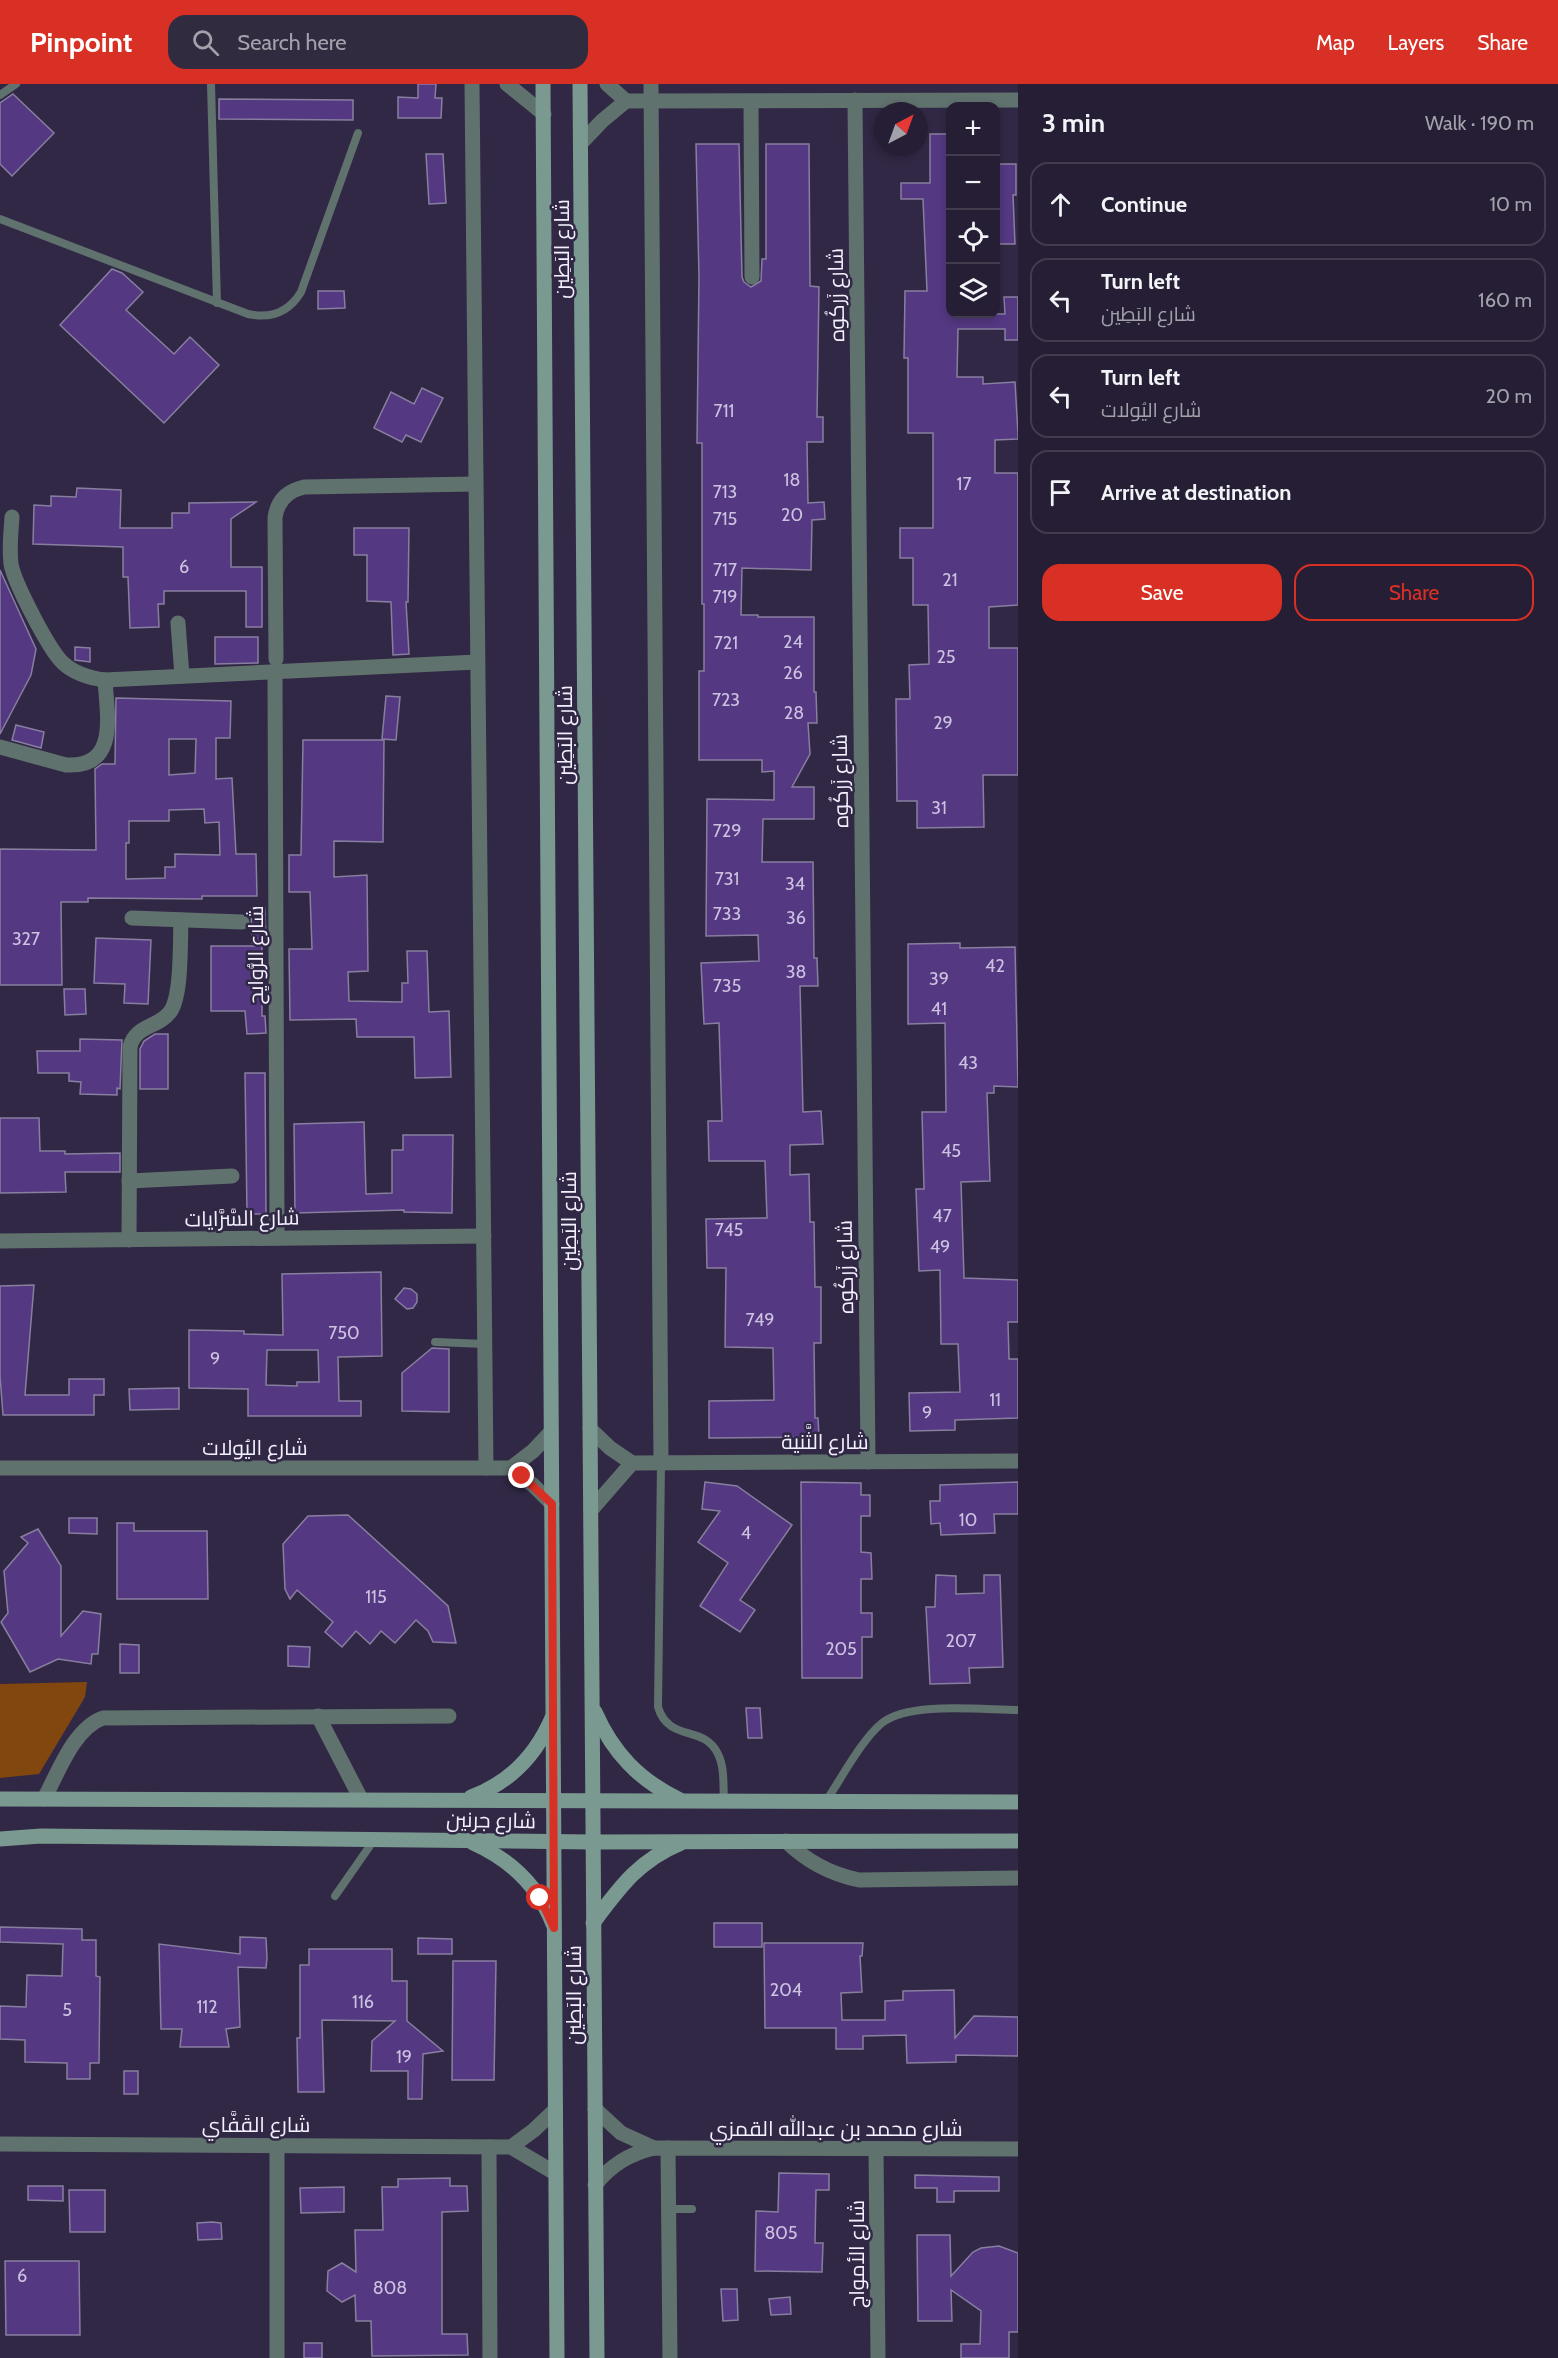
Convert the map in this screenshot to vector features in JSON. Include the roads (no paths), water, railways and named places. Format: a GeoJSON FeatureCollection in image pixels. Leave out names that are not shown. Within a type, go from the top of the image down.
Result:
{"type":"FeatureCollection","features":[{"type":"Feature","properties":{"kind":"main road","name":"شارع البَطِين"},"geometry":{"type":"LineString","coordinates":[[543,84],[557,2358]]}},
{"type":"Feature","properties":{"kind":"main road","name":"شارع البَطِين"},"geometry":{"type":"LineString","coordinates":[[580,84],[597,2358]]}},
{"type":"Feature","properties":{"kind":"main road"},"geometry":{"type":"LineString","coordinates":[[592,1708],[608,1740],[630,1767],[646,1781],[682,1801]]}},
{"type":"Feature","properties":{"kind":"main road"},"geometry":{"type":"LineString","coordinates":[[464,1800],[494,1786],[521,1766],[540,1742],[554,1715]]}},
{"type":"Feature","properties":{"kind":"main road","name":"شارع جرنين"},"geometry":{"type":"LineString","coordinates":[[0,1799],[1018,1802]]}},
{"type":"Feature","properties":{"kind":"main road","name":"شارع جرنين"},"geometry":{"type":"LineString","coordinates":[[0,1839],[41,1836],[593,1842],[1018,1841]]}},
{"type":"Feature","properties":{"kind":"main road"},"geometry":{"type":"LineString","coordinates":[[467,1840],[495,1854],[519,1873],[540,1898],[554,1928]]}},
{"type":"Feature","properties":{"kind":"main road"},"geometry":{"type":"LineString","coordinates":[[593,1923],[630,1875],[665,1850],[685,1841]]}},
{"type":"Feature","properties":{"kind":"street"},"geometry":{"type":"LineString","coordinates":[[472,84],[486,1468]]}},
{"type":"Feature","properties":{"kind":"street"},"geometry":{"type":"LineString","coordinates":[[507,84],[544,114]]}},
{"type":"Feature","properties":{"kind":"street"},"geometry":{"type":"LineString","coordinates":[[607,84],[626,101]]}},
{"type":"Feature","properties":{"kind":"street"},"geometry":{"type":"LineString","coordinates":[[651,84],[661,1463]]}},
{"type":"Feature","properties":{"kind":"street","name":"شارع زَركُوه"},"geometry":{"type":"LineString","coordinates":[[855,100],[868,1462]]}},
{"type":"Feature","properties":{"kind":"street"},"geometry":{"type":"LineString","coordinates":[[581,143],[626,101],[1018,100]]}},
{"type":"Feature","properties":{"kind":"street"},"geometry":{"type":"LineString","coordinates":[[751,101],[752,277]]}},
{"type":"Feature","properties":{"kind":"street","name":"شارع الرُّوايِح"},"geometry":{"type":"LineString","coordinates":[[277,1238],[276,511],[284,497],[304,487],[475,484]]}},
{"type":"Feature","properties":{"kind":"street"},"geometry":{"type":"LineString","coordinates":[[12,517],[9,547],[13,573],[52,647],[63,663],[78,674],[105,680],[182,676],[276,665],[477,662]]}},
{"type":"Feature","properties":{"kind":"street"},"geometry":{"type":"LineString","coordinates":[[178,623],[182,676]]}},
{"type":"Feature","properties":{"kind":"street"},"geometry":{"type":"LineString","coordinates":[[0,747],[66,765],[76,765],[94,759],[106,743],[105,680]]}},
{"type":"Feature","properties":{"kind":"street"},"geometry":{"type":"LineString","coordinates":[[132,918],[242,922]]}},
{"type":"Feature","properties":{"kind":"street"},"geometry":{"type":"LineString","coordinates":[[129,1240],[130,1047],[134,1036],[139,1031],[162,1020],[174,1005],[177,993],[181,920]]}},
{"type":"Feature","properties":{"kind":"street"},"geometry":{"type":"LineString","coordinates":[[129,1181],[232,1176]]}},
{"type":"Feature","properties":{"kind":"street","name":"شارع السَّرَّايات"},"geometry":{"type":"LineString","coordinates":[[0,1241],[484,1236]]}},
{"type":"Feature","properties":{"kind":"street"},"geometry":{"type":"LineString","coordinates":[[590,1429],[610,1448],[632,1463],[591,1510]]}},
{"type":"Feature","properties":{"kind":"street"},"geometry":{"type":"LineString","coordinates":[[551,1432],[533,1451],[511,1468],[552,1504]]}},
{"type":"Feature","properties":{"kind":"street","name":"شارع الثَّنية"},"geometry":{"type":"LineString","coordinates":[[632,1463],[1018,1461]]}},
{"type":"Feature","properties":{"kind":"street","name":"شارع اليُولات"},"geometry":{"type":"LineString","coordinates":[[0,1468],[511,1468]]}},
{"type":"Feature","properties":{"kind":"street"},"geometry":{"type":"LineString","coordinates":[[318,1716],[361,1799]]}},
{"type":"Feature","properties":{"kind":"street"},"geometry":{"type":"LineString","coordinates":[[44,1799],[81,1732],[103,1718],[449,1716]]}},
{"type":"Feature","properties":{"kind":"street"},"geometry":{"type":"LineString","coordinates":[[786,1841],[814,1864],[836,1874],[859,1880],[1018,1878]]}},
{"type":"Feature","properties":{"kind":"street","name":"شارع محمد بن عبدالله القمزي"},"geometry":{"type":"LineString","coordinates":[[595,2109],[621,2133],[661,2148]]}},
{"type":"Feature","properties":{"kind":"street"},"geometry":{"type":"LineString","coordinates":[[554,2111],[511,2147],[555,2173]]}},
{"type":"Feature","properties":{"kind":"street","name":"شارع القَفَّاي"},"geometry":{"type":"LineString","coordinates":[[0,2144],[511,2147]]}},
{"type":"Feature","properties":{"kind":"street"},"geometry":{"type":"LineString","coordinates":[[277,2145],[277,2358]]}},
{"type":"Feature","properties":{"kind":"street"},"geometry":{"type":"LineString","coordinates":[[489,2147],[490,2358]]}},
{"type":"Feature","properties":{"kind":"street"},"geometry":{"type":"LineString","coordinates":[[661,2148],[669,2209],[670,2358]]}},
{"type":"Feature","properties":{"kind":"street","name":"شارع محمد بن عبدالله القمزي"},"geometry":{"type":"LineString","coordinates":[[595,2185],[615,2164],[641,2151],[661,2148],[1018,2149]]}},
{"type":"Feature","properties":{"kind":"street","name":"شارع الأمواج"},"geometry":{"type":"LineString","coordinates":[[876,2149],[878,2358]]}},
{"type":"Feature","properties":{"kind":"lane"},"geometry":{"type":"LineString","coordinates":[[0,95],[16,84]]}},
{"type":"Feature","properties":{"kind":"lane"},"geometry":{"type":"LineString","coordinates":[[211,84],[217,303]]}},
{"type":"Feature","properties":{"kind":"lane"},"geometry":{"type":"LineString","coordinates":[[0,219],[217,303],[258,316],[279,313],[296,301],[301,292],[358,133]]}},
{"type":"Feature","properties":{"kind":"lane"},"geometry":{"type":"LineString","coordinates":[[435,1342],[485,1344]]}},
{"type":"Feature","properties":{"kind":"lane"},"geometry":{"type":"LineString","coordinates":[[661,1463],[658,1707],[661,1715],[671,1727],[677,1731],[701,1737],[713,1746],[720,1760],[724,1801]]}},
{"type":"Feature","properties":{"kind":"lane"},"geometry":{"type":"LineString","coordinates":[[826,1802],[874,1730],[897,1714],[915,1710],[1018,1710]]}},
{"type":"Feature","properties":{"kind":"lane"},"geometry":{"type":"LineString","coordinates":[[335,1896],[374,1840]]}},
{"type":"Feature","properties":{"kind":"lane"},"geometry":{"type":"LineString","coordinates":[[669,2209],[692,2209]]}}]}
